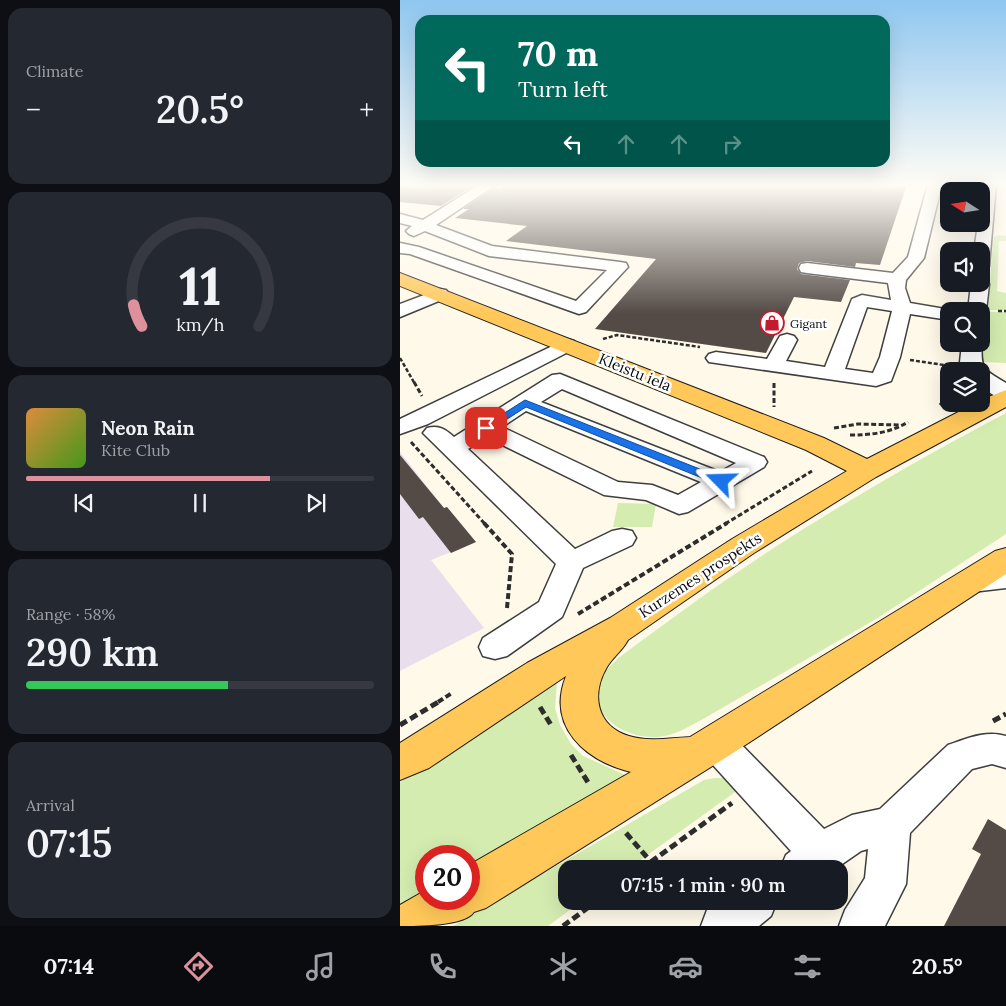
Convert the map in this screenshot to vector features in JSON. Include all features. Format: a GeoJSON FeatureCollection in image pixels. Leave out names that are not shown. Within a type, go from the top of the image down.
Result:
{"type":"FeatureCollection","features":[{"type":"Feature","properties":{"kind":"main road","name":"Kleistu iela"},"geometry":{"type":"LineString","coordinates":[[400,279],[815,444],[848,459],[866,471]]}},
{"type":"Feature","properties":{"kind":"main road","name":"Kurzemes prospekts"},"geometry":{"type":"LineString","coordinates":[[400,762],[415,755],[540,672],[622,627],[743,546],[866,471],[1006,398]]}},
{"type":"Feature","properties":{"kind":"main road"},"geometry":{"type":"LineString","coordinates":[[480,884],[989,580],[1006,559]]}},
{"type":"Feature","properties":{"kind":"main road"},"geometry":{"type":"LineString","coordinates":[[622,627],[592,660],[584,677],[579,695],[579,709],[584,721],[596,738],[615,749],[636,755],[705,749]]}},
{"type":"Feature","properties":{"kind":"main road"},"geometry":{"type":"LineString","coordinates":[[411,926],[438,910]]}},
{"type":"Feature","properties":{"kind":"street"},"geometry":{"type":"LineString","coordinates":[[400,236],[421,227]]}},
{"type":"Feature","properties":{"kind":"street"},"geometry":{"type":"LineString","coordinates":[[400,248],[413,250],[579,308],[620,267],[489,251],[427,227]]}},
{"type":"Feature","properties":{"kind":"street"},"geometry":{"type":"LineString","coordinates":[[716,358],[876,380],[883,376],[890,357],[902,306],[896,288],[897,279],[916,258],[923,227]]}},
{"type":"Feature","properties":{"kind":"street"},"geometry":{"type":"LineString","coordinates":[[989,242],[992,227]]}},
{"type":"Feature","properties":{"kind":"street"},"geometry":{"type":"LineString","coordinates":[[807,268],[897,279]]}},
{"type":"Feature","properties":{"kind":"street"},"geometry":{"type":"LineString","coordinates":[[400,311],[440,294]]}},
{"type":"Feature","properties":{"kind":"street"},"geometry":{"type":"LineString","coordinates":[[833,374],[859,303],[862,301],[940,312]]}},
{"type":"Feature","properties":{"kind":"street"},"geometry":{"type":"LineString","coordinates":[[774,365],[787,340]]}},
{"type":"Feature","properties":{"kind":"street"},"geometry":{"type":"LineString","coordinates":[[404,433],[477,391],[567,345]]}},
{"type":"Feature","properties":{"kind":"street"},"geometry":{"type":"LineString","coordinates":[[486,428],[614,489],[652,492],[679,506],[755,462],[560,380],[486,428],[444,440],[571,562]]}},
{"type":"Feature","properties":{"kind":"street"},"geometry":{"type":"LineString","coordinates":[[990,383],[1006,393]]}},
{"type":"Feature","properties":{"kind":"street"},"geometry":{"type":"LineString","coordinates":[[477,391],[721,481]]}},
{"type":"Feature","properties":{"kind":"street"},"geometry":{"type":"LineString","coordinates":[[496,647],[551,609],[571,562],[622,538]]}},
{"type":"Feature","properties":{"kind":"street"},"geometry":{"type":"LineString","coordinates":[[813,860],[852,834],[891,825],[961,756],[992,748],[1006,752]]}},
{"type":"Feature","properties":{"kind":"street"},"geometry":{"type":"LineString","coordinates":[[705,749],[755,785],[810,860]]}},
{"type":"Feature","properties":{"kind":"street"},"geometry":{"type":"LineString","coordinates":[[861,926],[885,884],[891,825]]}},
{"type":"Feature","properties":{"kind":"street"},"geometry":{"type":"LineString","coordinates":[[723,926],[744,910]]}},
{"type":"Feature","properties":{"kind":"path"},"geometry":{"type":"LineString","coordinates":[[602,340],[617,335],[713,349],[716,358]]}},
{"type":"Feature","properties":{"kind":"path"},"geometry":{"type":"LineString","coordinates":[[400,358],[422,393],[423,400]]}},
{"type":"Feature","properties":{"kind":"path"},"geometry":{"type":"LineString","coordinates":[[935,409],[940,406]]}},
{"type":"Feature","properties":{"kind":"path"},"geometry":{"type":"LineString","coordinates":[[836,432],[831,430],[846,425],[900,425],[913,420]]}},
{"type":"Feature","properties":{"kind":"path"},"geometry":{"type":"LineString","coordinates":[[848,435],[869,436],[896,429],[900,425]]}},
{"type":"Feature","properties":{"kind":"path"},"geometry":{"type":"LineString","coordinates":[[404,433],[512,554],[506,615],[496,647]]}},
{"type":"Feature","properties":{"kind":"path"},"geometry":{"type":"LineString","coordinates":[[576,615],[812,471]]}},
{"type":"Feature","properties":{"kind":"path"},"geometry":{"type":"LineString","coordinates":[[400,725],[456,691]]}},
{"type":"Feature","properties":{"kind":"path"},"geometry":{"type":"LineString","coordinates":[[654,860],[755,785]]}},
{"type":"Feature","properties":{"kind":"path"},"geometry":{"type":"LineString","coordinates":[[563,926],[585,910]]}},
{"type":"Feature","properties":{"kind":"shaded area"},"geometry":{"type":"Polygon","coordinates":[[[400,452],[444,508],[447,507],[476,542],[431,560],[484,628],[400,671],[400,452]]]}},
{"type":"Feature","properties":{"kind":"green space"},"geometry":{"type":"Polygon","coordinates":[[[999,235],[1006,236],[1006,241],[999,241],[997,291],[1006,293],[1006,310],[990,310],[989,302],[994,237],[999,235]]]}},
{"type":"Feature","properties":{"kind":"green space"},"geometry":{"type":"Polygon","coordinates":[[[990,312],[1006,312],[1006,363],[983,362],[984,352],[990,352],[990,312]]]}},
{"type":"Feature","properties":{"kind":"green space"},"geometry":{"type":"Polygon","coordinates":[[[1006,413],[1006,534],[876,619],[679,731],[660,737],[641,736],[619,728],[603,713],[598,703],[601,679],[621,656],[757,559],[898,473],[1006,413]]]}},
{"type":"Feature","properties":{"kind":"green space"},"geometry":{"type":"Polygon","coordinates":[[[618,503],[656,504],[652,527],[613,527],[618,503]]]}},
{"type":"Feature","properties":{"kind":"green space"},"geometry":{"type":"Polygon","coordinates":[[[553,682],[557,683],[555,708],[560,725],[571,744],[583,756],[632,778],[480,866],[480,845],[415,845],[415,902],[400,911],[400,782],[553,682]]]}},
{"type":"Feature","properties":{"kind":"green space"},"geometry":{"type":"Polygon","coordinates":[[[725,778],[738,790],[641,860],[566,860],[704,780],[725,778]]]}},
{"type":"Feature","properties":{"kind":"green space"},"geometry":{"type":"Polygon","coordinates":[[[558,865],[558,910],[570,910],[548,926],[453,926],[558,865]]]}},
{"type":"Feature","properties":{"kind":"building"},"geometry":{"type":"Polygon","coordinates":[[[525,227],[893,227],[880,265],[856,263],[855,267],[807,261],[799,263],[797,269],[801,274],[850,280],[841,302],[794,297],[766,353],[595,329],[656,259],[506,241],[525,227]]]}},
{"type":"Feature","properties":{"kind":"building"},"geometry":{"type":"Polygon","coordinates":[[[400,455],[444,508],[447,507],[476,542],[451,553],[423,517],[419,519],[400,494],[400,455]]]}},
{"type":"Feature","properties":{"kind":"building"},"geometry":{"type":"Polygon","coordinates":[[[988,819],[1006,830],[1006,926],[944,926],[981,854],[972,849],[988,819]]]}},
{"type":"Feature","properties":{"kind":"place","name":"Gigant"},"geometry":{"type":"Point","coordinates":[772,323]}},
{"type":"Feature","properties":{"kind":"route"},"geometry":{"type":"LineString","coordinates":[[486,428],[525,403],[721,481]]}}]}
